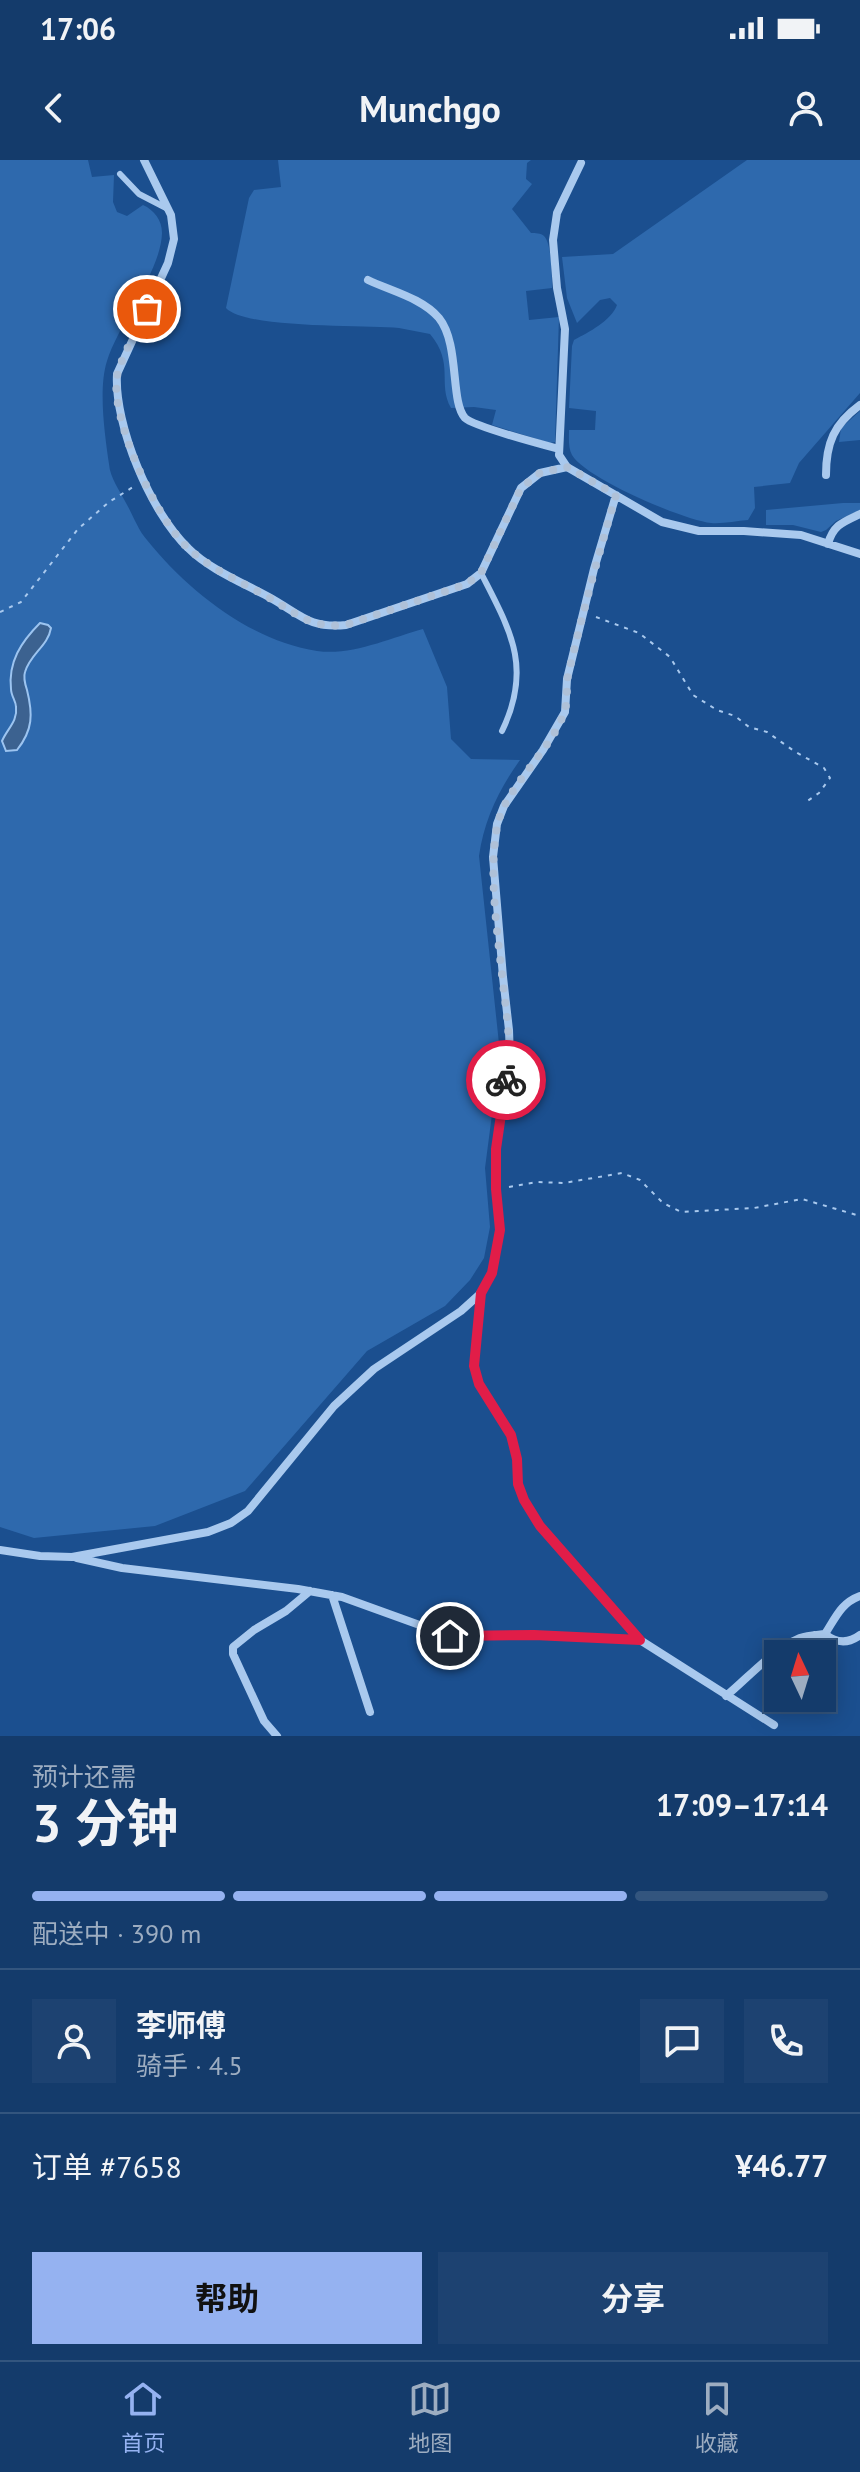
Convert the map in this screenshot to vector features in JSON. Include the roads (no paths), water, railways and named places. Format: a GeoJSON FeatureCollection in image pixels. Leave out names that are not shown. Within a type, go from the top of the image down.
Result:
{"type":"FeatureCollection","features":[{"type":"Feature","properties":{"kind":"street"},"geometry":{"type":"LineString","coordinates":[[144,160],[168,209],[174,239],[168,263],[117,374],[116,391],[119,410],[151,498],[189,550],[307,621],[327,627],[346,625],[467,584],[481,573],[521,488],[540,473],[567,467]]}},
{"type":"Feature","properties":{"kind":"street"},"geometry":{"type":"LineString","coordinates":[[581,163],[557,213],[553,240],[557,288],[565,329],[559,455],[567,467],[662,522],[699,531],[801,535],[860,554]]}},
{"type":"Feature","properties":{"kind":"street"},"geometry":{"type":"LineString","coordinates":[[368,280],[416,300],[438,316],[446,331],[455,363],[459,407],[467,420],[559,449]]}},
{"type":"Feature","properties":{"kind":"street"},"geometry":{"type":"LineString","coordinates":[[826,475],[826,454],[833,433],[860,405]]}},
{"type":"Feature","properties":{"kind":"street"},"geometry":{"type":"LineString","coordinates":[[72,1557],[208,1532],[231,1523],[248,1511],[334,1406],[374,1369],[461,1311],[481,1293],[492,1273],[500,1221],[496,1149],[510,1059],[493,857],[497,824],[504,806],[565,712],[567,679],[616,495]]}},
{"type":"Feature","properties":{"kind":"street"},"geometry":{"type":"LineString","coordinates":[[828,544],[833,529],[860,514]]}},
{"type":"Feature","properties":{"kind":"street"},"geometry":{"type":"LineString","coordinates":[[481,1293],[474,1366],[479,1384],[511,1435],[517,1459],[518,1484],[540,1526],[640,1640],[774,1725]]}},
{"type":"Feature","properties":{"kind":"street"},"geometry":{"type":"LineString","coordinates":[[0,1550],[72,1557],[122,1568],[332,1595],[450,1636],[534,1635],[640,1640]]}},
{"type":"Feature","properties":{"kind":"street"},"geometry":{"type":"LineString","coordinates":[[277,1736],[264,1721],[241,1674],[233,1647],[310,1591]]}},
{"type":"Feature","properties":{"kind":"street"},"geometry":{"type":"LineString","coordinates":[[332,1595],[370,1712]]}},
{"type":"Feature","properties":{"kind":"street"},"geometry":{"type":"LineString","coordinates":[[825,1634],[839,1609],[860,1596]]}},
{"type":"Feature","properties":{"kind":"street"},"geometry":{"type":"LineString","coordinates":[[798,1640],[825,1634],[841,1642],[860,1635]]}},
{"type":"Feature","properties":{"kind":"street"},"geometry":{"type":"LineString","coordinates":[[814,1635],[815,1640]]}},
{"type":"Feature","properties":{"kind":"street"},"geometry":{"type":"LineString","coordinates":[[726,1696],[764,1664]]}},
{"type":"Feature","properties":{"kind":"lane"},"geometry":{"type":"LineString","coordinates":[[120,174],[139,194],[168,209]]}},
{"type":"Feature","properties":{"kind":"lane"},"geometry":{"type":"LineString","coordinates":[[481,573],[514,642],[519,678],[512,711],[502,731]]}}]}
